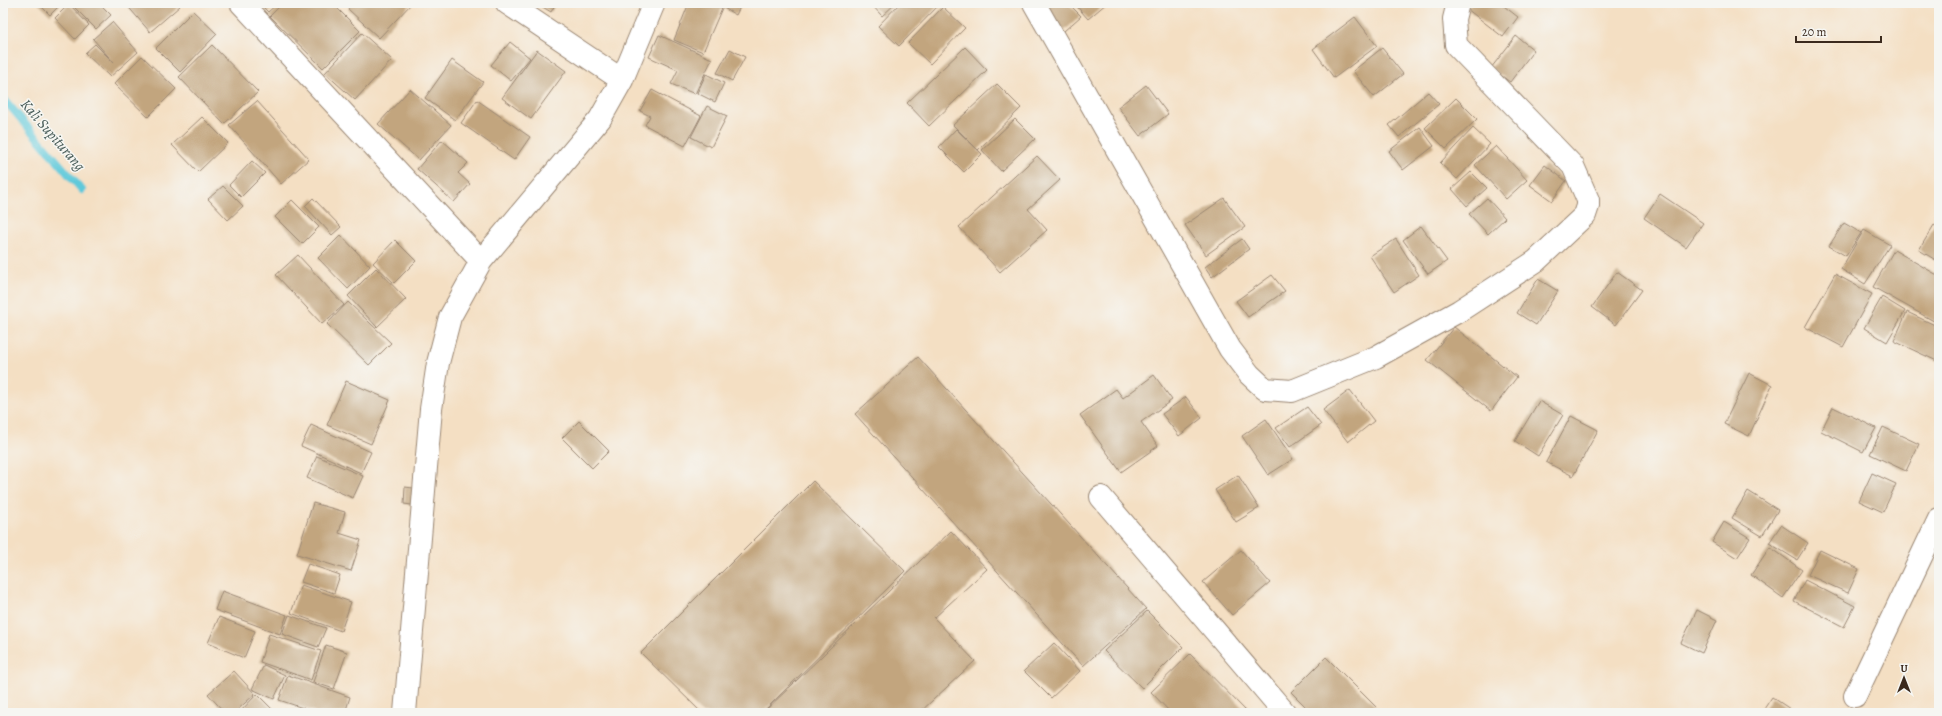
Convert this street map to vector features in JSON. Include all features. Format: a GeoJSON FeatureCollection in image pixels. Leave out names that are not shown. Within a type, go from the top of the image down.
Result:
{"type":"FeatureCollection","features":[{"type":"Feature","properties":{"kind":"street"},"geometry":{"type":"LineString","coordinates":[[241,3],[481,260]]}},
{"type":"Feature","properties":{"kind":"street"},"geometry":{"type":"LineString","coordinates":[[507,3],[622,80]]}},
{"type":"Feature","properties":{"kind":"street"},"geometry":{"type":"LineString","coordinates":[[405,713],[431,409],[438,363],[450,317],[481,260],[600,119],[622,80],[654,3]]}},
{"type":"Feature","properties":{"kind":"street"},"geometry":{"type":"LineString","coordinates":[[1034,3],[1230,348],[1249,374],[1265,389],[1292,391],[1376,357],[1459,311],[1536,261],[1585,215],[1588,200],[1574,166],[1456,45],[1454,19],[1458,3]]}},
{"type":"Feature","properties":{"kind":"street"},"geometry":{"type":"LineString","coordinates":[[1101,497],[1285,713]]}},
{"type":"Feature","properties":{"kind":"street"},"geometry":{"type":"LineString","coordinates":[[1855,696],[1939,519]]}},
{"type":"Feature","properties":{"kind":"building"},"geometry":{"type":"Polygon","coordinates":[[[38,3],[62,3],[50,15],[38,3]]]}},
{"type":"Feature","properties":{"kind":"building"},"geometry":{"type":"Polygon","coordinates":[[[99,3],[111,15],[96,29],[71,4],[99,3]]]}},
{"type":"Feature","properties":{"kind":"building"},"geometry":{"type":"Polygon","coordinates":[[[125,3],[177,3],[180,6],[150,32],[125,3]]]}},
{"type":"Feature","properties":{"kind":"building"},"geometry":{"type":"Polygon","coordinates":[[[259,3],[278,3],[268,12],[259,3]]]}},
{"type":"Feature","properties":{"kind":"building"},"geometry":{"type":"Polygon","coordinates":[[[283,3],[332,3],[360,31],[323,68],[270,16],[283,3]]]}},
{"type":"Feature","properties":{"kind":"building"},"geometry":{"type":"Polygon","coordinates":[[[353,3],[412,3],[379,38],[348,9],[353,3]]]}},
{"type":"Feature","properties":{"kind":"building"},"geometry":{"type":"Polygon","coordinates":[[[536,3],[556,3],[551,12],[536,3]]]}},
{"type":"Feature","properties":{"kind":"building"},"geometry":{"type":"Polygon","coordinates":[[[689,3],[709,3],[722,8],[703,52],[674,40],[689,3]]]}},
{"type":"Feature","properties":{"kind":"building"},"geometry":{"type":"Polygon","coordinates":[[[715,3],[742,3],[736,15],[715,3]]]}},
{"type":"Feature","properties":{"kind":"building"},"geometry":{"type":"Polygon","coordinates":[[[870,3],[896,3],[882,16],[870,3]]]}},
{"type":"Feature","properties":{"kind":"building"},"geometry":{"type":"Polygon","coordinates":[[[900,3],[941,3],[899,46],[878,26],[900,3]]]}},
{"type":"Feature","properties":{"kind":"building"},"geometry":{"type":"Polygon","coordinates":[[[1048,3],[1068,3],[1081,16],[1064,31],[1042,9],[1048,3]]]}},
{"type":"Feature","properties":{"kind":"building"},"geometry":{"type":"Polygon","coordinates":[[[1074,3],[1107,3],[1088,19],[1074,3]]]}},
{"type":"Feature","properties":{"kind":"building"},"geometry":{"type":"Polygon","coordinates":[[[1472,3],[1500,3],[1518,17],[1503,37],[1467,9],[1472,3]]]}},
{"type":"Feature","properties":{"kind":"building"},"geometry":{"type":"Polygon","coordinates":[[[69,4],[89,25],[75,39],[55,18],[69,4]]]}},
{"type":"Feature","properties":{"kind":"building"},"geometry":{"type":"Polygon","coordinates":[[[943,7],[965,28],[930,64],[908,43],[943,7]]]}},
{"type":"Feature","properties":{"kind":"building"},"geometry":{"type":"Polygon","coordinates":[[[193,11],[217,34],[180,72],[156,48],[193,11]]]}},
{"type":"Feature","properties":{"kind":"building"},"geometry":{"type":"Polygon","coordinates":[[[1355,17],[1377,46],[1334,78],[1313,49],[1355,17]]]}},
{"type":"Feature","properties":{"kind":"building"},"geometry":{"type":"Polygon","coordinates":[[[112,22],[138,52],[110,77],[85,53],[95,44],[114,63],[93,39],[112,22]]]}},
{"type":"Feature","properties":{"kind":"building"},"geometry":{"type":"Polygon","coordinates":[[[362,33],[392,60],[355,100],[325,73],[362,33]]]}},
{"type":"Feature","properties":{"kind":"building"},"geometry":{"type":"Polygon","coordinates":[[[659,35],[712,59],[695,94],[671,84],[678,70],[649,57],[659,35]]]}},
{"type":"Feature","properties":{"kind":"building"},"geometry":{"type":"Polygon","coordinates":[[[1516,36],[1534,50],[1510,82],[1491,68],[1516,36]]]}},
{"type":"Feature","properties":{"kind":"building"},"geometry":{"type":"Polygon","coordinates":[[[510,42],[530,58],[511,81],[491,65],[510,42]]]}},
{"type":"Feature","properties":{"kind":"building"},"geometry":{"type":"Polygon","coordinates":[[[212,45],[258,92],[224,124],[179,77],[212,45]]]}},
{"type":"Feature","properties":{"kind":"building"},"geometry":{"type":"Polygon","coordinates":[[[965,47],[987,70],[929,126],[907,103],[965,47]]]}},
{"type":"Feature","properties":{"kind":"building"},"geometry":{"type":"Polygon","coordinates":[[[1382,48],[1403,74],[1374,97],[1353,71],[1382,48]]]}},
{"type":"Feature","properties":{"kind":"building"},"geometry":{"type":"Polygon","coordinates":[[[730,49],[745,57],[732,81],[717,73],[730,49]]]}},
{"type":"Feature","properties":{"kind":"building"},"geometry":{"type":"Polygon","coordinates":[[[537,50],[566,71],[531,119],[502,98],[537,50]]]}},
{"type":"Feature","properties":{"kind":"building"},"geometry":{"type":"Polygon","coordinates":[[[142,56],[176,89],[148,117],[114,84],[142,56]]]}},
{"type":"Feature","properties":{"kind":"building"},"geometry":{"type":"Polygon","coordinates":[[[452,60],[483,82],[455,120],[425,98],[452,60]]]}},
{"type":"Feature","properties":{"kind":"building"},"geometry":{"type":"Polygon","coordinates":[[[706,74],[724,83],[715,102],[697,93],[706,74]]]}},
{"type":"Feature","properties":{"kind":"building"},"geometry":{"type":"Polygon","coordinates":[[[997,84],[1021,108],[978,150],[953,125],[997,84]]]}},
{"type":"Feature","properties":{"kind":"building"},"geometry":{"type":"Polygon","coordinates":[[[1146,85],[1168,114],[1140,136],[1118,107],[1146,85]]]}},
{"type":"Feature","properties":{"kind":"building"},"geometry":{"type":"Polygon","coordinates":[[[410,89],[451,125],[419,160],[378,124],[410,89]]]}},
{"type":"Feature","properties":{"kind":"building"},"geometry":{"type":"Polygon","coordinates":[[[652,90],[701,116],[685,146],[645,125],[650,116],[640,111],[652,90]]]}},
{"type":"Feature","properties":{"kind":"building"},"geometry":{"type":"Polygon","coordinates":[[[1428,92],[1439,104],[1399,137],[1389,125],[1428,92]]]}},
{"type":"Feature","properties":{"kind":"building"},"geometry":{"type":"Polygon","coordinates":[[[1456,98],[1477,119],[1446,149],[1425,128],[1456,98]]]}},
{"type":"Feature","properties":{"kind":"building"},"geometry":{"type":"Polygon","coordinates":[[[477,100],[530,137],[514,160],[461,123],[477,100]]]}},
{"type":"Feature","properties":{"kind":"building"},"geometry":{"type":"Polygon","coordinates":[[[257,101],[309,159],[281,184],[229,125],[257,101]]]}},
{"type":"Feature","properties":{"kind":"building"},"geometry":{"type":"Polygon","coordinates":[[[707,106],[727,116],[711,147],[691,137],[707,106]]]}},
{"type":"Feature","properties":{"kind":"building"},"geometry":{"type":"Polygon","coordinates":[[[202,117],[228,143],[198,172],[172,145],[202,117]]]}},
{"type":"Feature","properties":{"kind":"building"},"geometry":{"type":"Polygon","coordinates":[[[1015,119],[1035,139],[1001,171],[982,150],[1015,119]]]}},
{"type":"Feature","properties":{"kind":"building"},"geometry":{"type":"Polygon","coordinates":[[[1420,127],[1434,146],[1403,170],[1389,151],[1420,127]]]}},
{"type":"Feature","properties":{"kind":"building"},"geometry":{"type":"Polygon","coordinates":[[[1473,128],[1490,144],[1457,179],[1440,163],[1473,128]]]}},
{"type":"Feature","properties":{"kind":"building"},"geometry":{"type":"Polygon","coordinates":[[[956,129],[982,154],[964,172],[939,147],[956,129]]]}},
{"type":"Feature","properties":{"kind":"building"},"geometry":{"type":"Polygon","coordinates":[[[442,140],[468,163],[458,173],[470,184],[454,202],[417,169],[442,140]]]}},
{"type":"Feature","properties":{"kind":"building"},"geometry":{"type":"Polygon","coordinates":[[[1496,146],[1527,180],[1506,199],[1475,165],[1496,146]]]}},
{"type":"Feature","properties":{"kind":"building"},"geometry":{"type":"Polygon","coordinates":[[[1037,156],[1060,180],[1028,209],[1047,230],[1000,272],[959,227],[1037,156]]]}},
{"type":"Feature","properties":{"kind":"building"},"geometry":{"type":"Polygon","coordinates":[[[252,161],[265,173],[241,197],[229,185],[252,161]]]}},
{"type":"Feature","properties":{"kind":"building"},"geometry":{"type":"Polygon","coordinates":[[[1545,165],[1566,181],[1552,201],[1530,185],[1545,165]]]}},
{"type":"Feature","properties":{"kind":"building"},"geometry":{"type":"Polygon","coordinates":[[[1471,172],[1487,188],[1467,206],[1452,189],[1471,172]]]}},
{"type":"Feature","properties":{"kind":"building"},"geometry":{"type":"Polygon","coordinates":[[[223,186],[243,206],[228,220],[208,199],[223,186]]]}},
{"type":"Feature","properties":{"kind":"building"},"geometry":{"type":"Polygon","coordinates":[[[1660,194],[1703,223],[1686,247],[1644,218],[1660,194]]]}},
{"type":"Feature","properties":{"kind":"building"},"geometry":{"type":"Polygon","coordinates":[[[313,198],[341,227],[332,235],[305,206],[313,198]]]}},
{"type":"Feature","properties":{"kind":"building"},"geometry":{"type":"Polygon","coordinates":[[[1224,198],[1245,227],[1206,255],[1185,225],[1224,198]]]}},
{"type":"Feature","properties":{"kind":"building"},"geometry":{"type":"Polygon","coordinates":[[[1487,198],[1505,218],[1488,234],[1469,214],[1487,198]]]}},
{"type":"Feature","properties":{"kind":"building"},"geometry":{"type":"Polygon","coordinates":[[[292,200],[319,227],[302,244],[275,217],[292,200]]]}},
{"type":"Feature","properties":{"kind":"building"},"geometry":{"type":"Polygon","coordinates":[[[1844,223],[1861,233],[1846,256],[1829,246],[1844,223]]]}},
{"type":"Feature","properties":{"kind":"building"},"geometry":{"type":"Polygon","coordinates":[[[1934,225],[1939,228],[1939,262],[1919,250],[1934,225]]]}},
{"type":"Feature","properties":{"kind":"building"},"geometry":{"type":"Polygon","coordinates":[[[1421,226],[1447,261],[1428,274],[1403,240],[1421,226]]]}},
{"type":"Feature","properties":{"kind":"building"},"geometry":{"type":"Polygon","coordinates":[[[1864,230],[1890,245],[1865,284],[1841,269],[1864,230]]]}},
{"type":"Feature","properties":{"kind":"building"},"geometry":{"type":"Polygon","coordinates":[[[341,235],[370,266],[348,289],[318,258],[341,235]]]}},
{"type":"Feature","properties":{"kind":"building"},"geometry":{"type":"Polygon","coordinates":[[[1242,239],[1249,249],[1212,277],[1205,267],[1242,239]]]}},
{"type":"Feature","properties":{"kind":"building"},"geometry":{"type":"Polygon","coordinates":[[[1396,239],[1419,275],[1394,292],[1370,256],[1396,239]]]}},
{"type":"Feature","properties":{"kind":"building"},"geometry":{"type":"Polygon","coordinates":[[[395,240],[416,261],[394,283],[373,263],[395,240]]]}},
{"type":"Feature","properties":{"kind":"building"},"geometry":{"type":"Polygon","coordinates":[[[1894,250],[1939,276],[1939,324],[1873,287],[1894,250]]]}},
{"type":"Feature","properties":{"kind":"building"},"geometry":{"type":"Polygon","coordinates":[[[298,255],[344,305],[322,324],[276,275],[298,255]]]}},
{"type":"Feature","properties":{"kind":"building"},"geometry":{"type":"Polygon","coordinates":[[[376,268],[406,299],[377,327],[348,296],[376,268]]]}},
{"type":"Feature","properties":{"kind":"building"},"geometry":{"type":"Polygon","coordinates":[[[1617,272],[1642,290],[1616,325],[1592,307],[1617,272]]]}},
{"type":"Feature","properties":{"kind":"building"},"geometry":{"type":"Polygon","coordinates":[[[1835,274],[1872,294],[1843,347],[1805,327],[1835,274]]]}},
{"type":"Feature","properties":{"kind":"building"},"geometry":{"type":"Polygon","coordinates":[[[1272,275],[1285,291],[1248,317],[1236,301],[1272,275]]]}},
{"type":"Feature","properties":{"kind":"building"},"geometry":{"type":"Polygon","coordinates":[[[1538,279],[1558,291],[1536,325],[1517,313],[1538,279]]]}},
{"type":"Feature","properties":{"kind":"building"},"geometry":{"type":"Polygon","coordinates":[[[1882,297],[1905,311],[1887,342],[1864,328],[1882,297]]]}},
{"type":"Feature","properties":{"kind":"building"},"geometry":{"type":"Polygon","coordinates":[[[348,302],[391,343],[369,365],[327,324],[348,302]]]}},
{"type":"Feature","properties":{"kind":"building"},"geometry":{"type":"Polygon","coordinates":[[[1907,312],[1939,327],[1939,362],[1894,341],[1907,312]]]}},
{"type":"Feature","properties":{"kind":"building"},"geometry":{"type":"Polygon","coordinates":[[[1454,327],[1517,377],[1491,411],[1427,360],[1454,327]]]}},
{"type":"Feature","properties":{"kind":"building"},"geometry":{"type":"Polygon","coordinates":[[[918,357],[1146,609],[1083,666],[855,414],[918,357]]]}},
{"type":"Feature","properties":{"kind":"building"},"geometry":{"type":"Polygon","coordinates":[[[1749,373],[1772,385],[1749,436],[1724,424],[1749,373]]]}},
{"type":"Feature","properties":{"kind":"building"},"geometry":{"type":"Polygon","coordinates":[[[1154,375],[1172,400],[1141,422],[1158,446],[1121,472],[1080,415],[1116,389],[1123,398],[1154,375]]]}},
{"type":"Feature","properties":{"kind":"building"},"geometry":{"type":"Polygon","coordinates":[[[346,381],[390,400],[371,444],[327,425],[346,381]]]}},
{"type":"Feature","properties":{"kind":"building"},"geometry":{"type":"Polygon","coordinates":[[[1350,390],[1374,421],[1348,442],[1323,410],[1350,390]]]}},
{"type":"Feature","properties":{"kind":"building"},"geometry":{"type":"Polygon","coordinates":[[[1186,397],[1202,418],[1179,436],[1162,414],[1186,397]]]}},
{"type":"Feature","properties":{"kind":"building"},"geometry":{"type":"Polygon","coordinates":[[[1539,401],[1563,415],[1538,456],[1515,441],[1539,401]]]}},
{"type":"Feature","properties":{"kind":"building"},"geometry":{"type":"Polygon","coordinates":[[[1307,407],[1321,425],[1290,447],[1276,428],[1307,407]]]}},
{"type":"Feature","properties":{"kind":"building"},"geometry":{"type":"Polygon","coordinates":[[[1833,407],[1876,428],[1863,452],[1821,431],[1833,407]]]}},
{"type":"Feature","properties":{"kind":"building"},"geometry":{"type":"Polygon","coordinates":[[[1571,416],[1598,430],[1573,476],[1546,462],[1571,416]]]}},
{"type":"Feature","properties":{"kind":"building"},"geometry":{"type":"Polygon","coordinates":[[[1266,419],[1293,459],[1268,475],[1242,436],[1266,419]]]}},
{"type":"Feature","properties":{"kind":"building"},"geometry":{"type":"Polygon","coordinates":[[[579,421],[609,451],[592,468],[562,438],[579,421]]]}},
{"type":"Feature","properties":{"kind":"building"},"geometry":{"type":"Polygon","coordinates":[[[311,425],[371,452],[361,473],[301,446],[311,425]]]}},
{"type":"Feature","properties":{"kind":"building"},"geometry":{"type":"Polygon","coordinates":[[[1883,427],[1919,444],[1906,471],[1870,454],[1883,427]]]}},
{"type":"Feature","properties":{"kind":"building"},"geometry":{"type":"Polygon","coordinates":[[[317,456],[363,476],[353,498],[307,478],[317,456]]]}},
{"type":"Feature","properties":{"kind":"building"},"geometry":{"type":"Polygon","coordinates":[[[1872,473],[1896,484],[1883,512],[1859,501],[1872,473]]]}},
{"type":"Feature","properties":{"kind":"building"},"geometry":{"type":"Polygon","coordinates":[[[1238,475],[1259,508],[1236,522],[1215,490],[1238,475]]]}},
{"type":"Feature","properties":{"kind":"building"},"geometry":{"type":"Polygon","coordinates":[[[813,481],[905,571],[762,713],[702,713],[641,653],[813,481]]]}},
{"type":"Feature","properties":{"kind":"building"},"geometry":{"type":"Polygon","coordinates":[[[405,487],[421,489],[419,506],[404,504],[405,487]]]}},
{"type":"Feature","properties":{"kind":"building"},"geometry":{"type":"Polygon","coordinates":[[[1748,491],[1778,510],[1762,536],[1732,518],[1748,491]]]}},
{"type":"Feature","properties":{"kind":"building"},"geometry":{"type":"Polygon","coordinates":[[[313,503],[345,512],[339,533],[361,540],[351,571],[297,554],[313,503]]]}},
{"type":"Feature","properties":{"kind":"building"},"geometry":{"type":"Polygon","coordinates":[[[1724,522],[1750,538],[1737,558],[1712,542],[1724,522]]]}},
{"type":"Feature","properties":{"kind":"building"},"geometry":{"type":"Polygon","coordinates":[[[1781,525],[1808,543],[1797,560],[1769,543],[1781,525]]]}},
{"type":"Feature","properties":{"kind":"building"},"geometry":{"type":"Polygon","coordinates":[[[951,531],[987,569],[934,618],[975,661],[919,713],[763,713],[951,531]]]}},
{"type":"Feature","properties":{"kind":"building"},"geometry":{"type":"Polygon","coordinates":[[[1770,547],[1802,570],[1783,598],[1751,575],[1770,547]]]}},
{"type":"Feature","properties":{"kind":"building"},"geometry":{"type":"Polygon","coordinates":[[[1241,550],[1270,583],[1232,615],[1203,582],[1241,550]]]}},
{"type":"Feature","properties":{"kind":"building"},"geometry":{"type":"Polygon","coordinates":[[[1820,550],[1859,569],[1848,593],[1808,575],[1820,550]]]}},
{"type":"Feature","properties":{"kind":"building"},"geometry":{"type":"Polygon","coordinates":[[[308,564],[340,575],[334,593],[301,582],[308,564]]]}},
{"type":"Feature","properties":{"kind":"building"},"geometry":{"type":"Polygon","coordinates":[[[1805,580],[1855,606],[1844,627],[1794,601],[1805,580]]]}},
{"type":"Feature","properties":{"kind":"building"},"geometry":{"type":"Polygon","coordinates":[[[301,585],[351,602],[341,631],[291,613],[301,585]]]}},
{"type":"Feature","properties":{"kind":"building"},"geometry":{"type":"Polygon","coordinates":[[[222,591],[287,615],[280,634],[215,610],[222,591]]]}},
{"type":"Feature","properties":{"kind":"building"},"geometry":{"type":"Polygon","coordinates":[[[1697,610],[1717,620],[1702,653],[1681,643],[1697,610]]]}},
{"type":"Feature","properties":{"kind":"building"},"geometry":{"type":"Polygon","coordinates":[[[1147,611],[1183,647],[1142,688],[1104,651],[1147,611]]]}},
{"type":"Feature","properties":{"kind":"building"},"geometry":{"type":"Polygon","coordinates":[[[289,615],[326,628],[318,647],[282,634],[289,615]]]}},
{"type":"Feature","properties":{"kind":"building"},"geometry":{"type":"Polygon","coordinates":[[[219,617],[255,631],[244,658],[208,643],[219,617]]]}},
{"type":"Feature","properties":{"kind":"building"},"geometry":{"type":"Polygon","coordinates":[[[269,634],[321,651],[311,680],[260,662],[269,634]]]}},
{"type":"Feature","properties":{"kind":"building"},"geometry":{"type":"Polygon","coordinates":[[[1054,643],[1080,671],[1051,698],[1024,671],[1054,643]]]}},
{"type":"Feature","properties":{"kind":"building"},"geometry":{"type":"Polygon","coordinates":[[[326,645],[347,652],[334,689],[313,682],[326,645]]]}},
{"type":"Feature","properties":{"kind":"building"},"geometry":{"type":"Polygon","coordinates":[[[1190,654],[1248,713],[1171,713],[1151,692],[1190,654]]]}},
{"type":"Feature","properties":{"kind":"building"},"geometry":{"type":"Polygon","coordinates":[[[1326,657],[1382,713],[1312,713],[1291,692],[1326,657]]]}},
{"type":"Feature","properties":{"kind":"building"},"geometry":{"type":"Polygon","coordinates":[[[264,665],[285,675],[274,699],[252,689],[264,665]]]}},
{"type":"Feature","properties":{"kind":"building"},"geometry":{"type":"Polygon","coordinates":[[[234,671],[255,694],[234,713],[225,713],[208,694],[234,671]]]}},
{"type":"Feature","properties":{"kind":"building"},"geometry":{"type":"Polygon","coordinates":[[[288,675],[350,697],[345,713],[318,713],[279,700],[288,675]]]}},
{"type":"Feature","properties":{"kind":"building"},"geometry":{"type":"Polygon","coordinates":[[[257,694],[276,713],[239,713],[257,694]]]}},
{"type":"Feature","properties":{"kind":"building"},"geometry":{"type":"Polygon","coordinates":[[[1772,697],[1796,713],[1762,712],[1772,697]]]}},
{"type":"Feature","properties":{"kind":"building"},"geometry":{"type":"Polygon","coordinates":[[[294,709],[299,713],[290,713],[294,709]]]}},
{"type":"Feature","properties":{"kind":"waterway","name":"Kali Supiturang"},"geometry":{"type":"LineString","coordinates":[[3,98],[82,190]]}}]}
